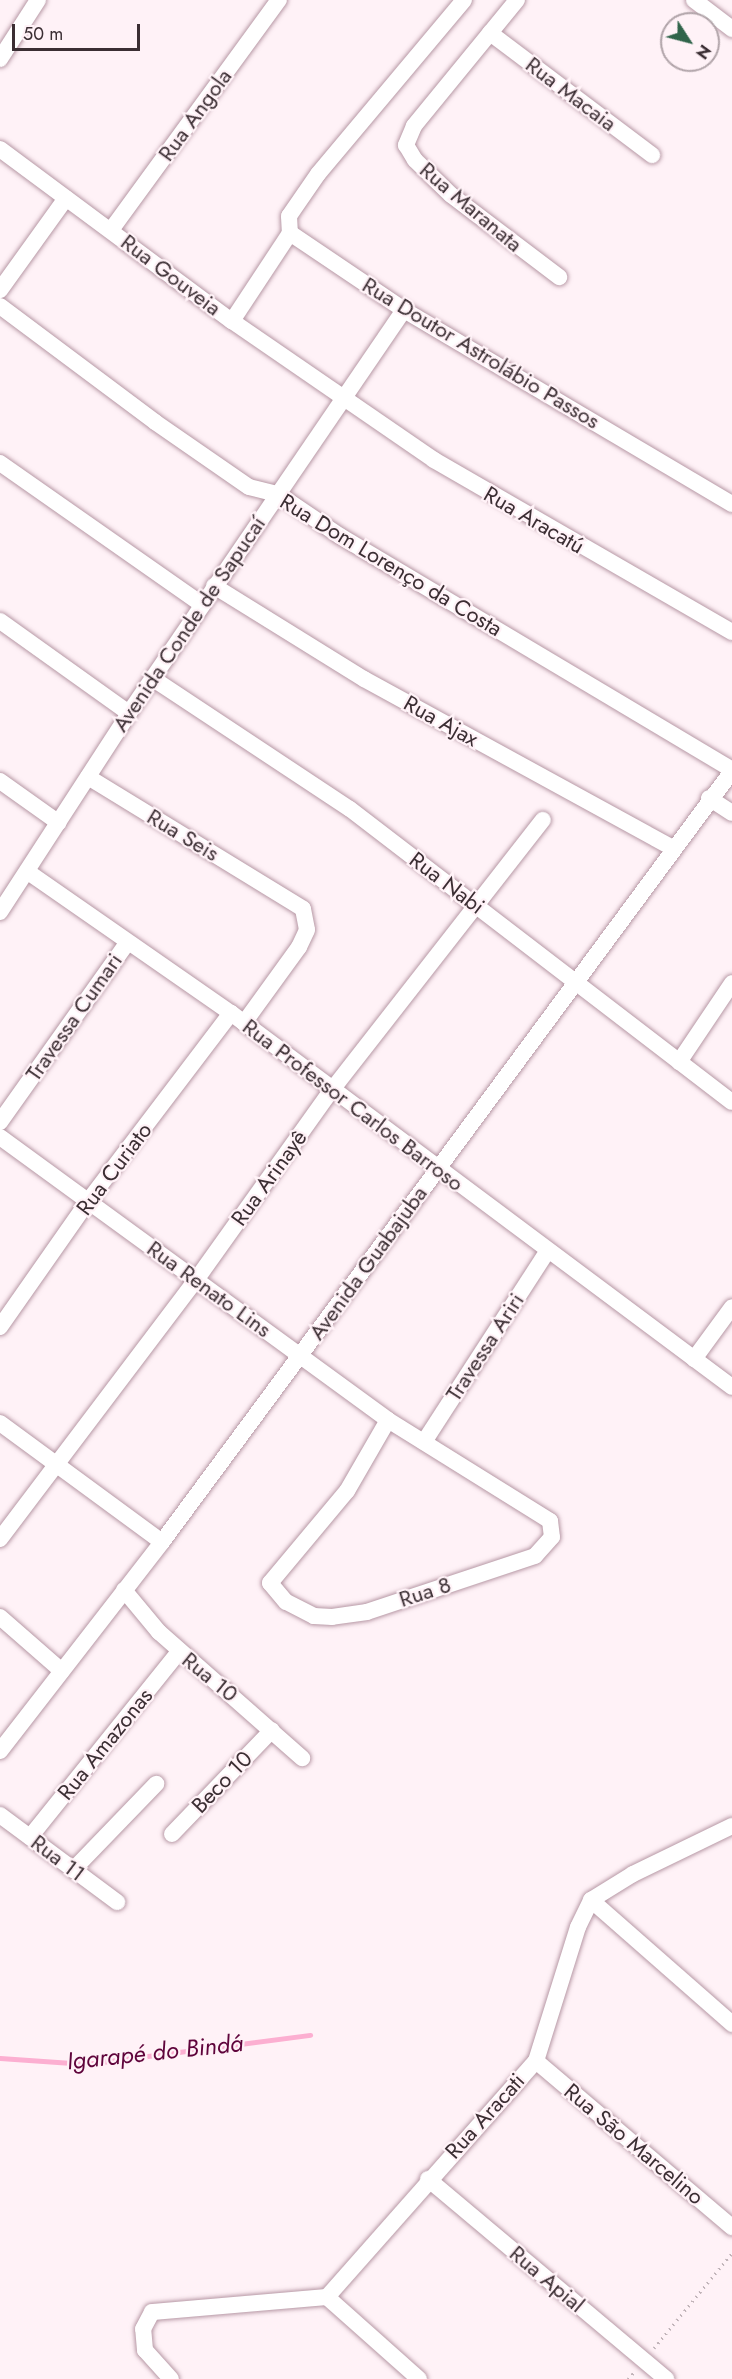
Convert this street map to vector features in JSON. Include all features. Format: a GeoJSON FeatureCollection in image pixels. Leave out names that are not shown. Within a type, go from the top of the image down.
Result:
{"type":"FeatureCollection","features":[{"type":"Feature","properties":{"kind":"street"},"geometry":{"type":"LineString","coordinates":[[0,59],[38,0]]}},
{"type":"Feature","properties":{"kind":"street","name":"Rua Angola"},"geometry":{"type":"LineString","coordinates":[[111,230],[279,0]]}},
{"type":"Feature","properties":{"kind":"street"},"geometry":{"type":"LineString","coordinates":[[232,321],[290,233],[289,216],[318,174],[464,0]]}},
{"type":"Feature","properties":{"kind":"street"},"geometry":{"type":"LineString","coordinates":[[490,33],[517,0]]}},
{"type":"Feature","properties":{"kind":"street"},"geometry":{"type":"LineString","coordinates":[[694,0],[732,29]]}},
{"type":"Feature","properties":{"kind":"street","name":"Rua Maranata"},"geometry":{"type":"LineString","coordinates":[[490,33],[414,126],[406,145],[415,160],[451,195],[559,278]]}},
{"type":"Feature","properties":{"kind":"street","name":"Rua Macaia"},"geometry":{"type":"LineString","coordinates":[[490,33],[652,155]]}},
{"type":"Feature","properties":{"kind":"street","name":"Rua Gouveia"},"geometry":{"type":"LineString","coordinates":[[0,149],[232,321],[342,399]]}},
{"type":"Feature","properties":{"kind":"street"},"geometry":{"type":"LineString","coordinates":[[0,290],[66,198]]}},
{"type":"Feature","properties":{"kind":"street","name":"Rua Doutor Astrolábio Passos"},"geometry":{"type":"LineString","coordinates":[[290,233],[404,310],[732,504]]}},
{"type":"Feature","properties":{"kind":"street","name":"Rua Dom Lorenço da Costa"},"geometry":{"type":"LineString","coordinates":[[0,306],[237,478],[258,491],[278,494],[340,536],[732,770]]}},
{"type":"Feature","properties":{"kind":"street","name":"Avenida Conde de Sapucaí"},"geometry":{"type":"LineString","coordinates":[[0,912],[201,604],[404,310]]}},
{"type":"Feature","properties":{"kind":"street","name":"Rua Aracatú"},"geometry":{"type":"LineString","coordinates":[[342,399],[471,483],[732,632]]}},
{"type":"Feature","properties":{"kind":"street"},"geometry":{"type":"LineString","coordinates":[[0,463],[201,604]]}},
{"type":"Feature","properties":{"kind":"street","name":"Rua Ajax"},"geometry":{"type":"LineString","coordinates":[[214,586],[364,679],[673,848]]}},
{"type":"Feature","properties":{"kind":"street"},"geometry":{"type":"LineString","coordinates":[[0,621],[129,713]]}},
{"type":"Feature","properties":{"kind":"street","name":"Rua Nabi"},"geometry":{"type":"LineString","coordinates":[[152,678],[350,809],[732,1102]]}},
{"type":"Feature","properties":{"kind":"street","name":"Avenida Guabajuba"},"geometry":{"type":"LineString","coordinates":[[0,1751],[162,1542],[576,982],[709,798],[732,770]]}},
{"type":"Feature","properties":{"kind":"street","name":"Rua Seis"},"geometry":{"type":"LineString","coordinates":[[88,777],[279,892]]}},
{"type":"Feature","properties":{"kind":"street"},"geometry":{"type":"LineString","coordinates":[[0,781],[59,823]]}},
{"type":"Feature","properties":{"kind":"street"},"geometry":{"type":"LineString","coordinates":[[709,798],[732,813]]}},
{"type":"Feature","properties":{"kind":"street","name":"Rua Arinayê"},"geometry":{"type":"LineString","coordinates":[[0,1539],[196,1280],[331,1091],[474,904],[543,820]]}},
{"type":"Feature","properties":{"kind":"street","name":"Rua Professor Carlos Barroso"},"geometry":{"type":"LineString","coordinates":[[28,872],[237,1018],[331,1091],[732,1387]]}},
{"type":"Feature","properties":{"kind":"street","name":"Rua Curiato"},"geometry":{"type":"LineString","coordinates":[[0,1327],[89,1200],[307,930],[303,909],[279,892]]}},
{"type":"Feature","properties":{"kind":"street","name":"Travessa Cumari"},"geometry":{"type":"LineString","coordinates":[[0,1122],[127,943]]}},
{"type":"Feature","properties":{"kind":"street"},"geometry":{"type":"LineString","coordinates":[[679,1062],[732,983]]}},
{"type":"Feature","properties":{"kind":"street","name":"Rua Renato Lins"},"geometry":{"type":"LineString","coordinates":[[2,1142],[89,1200],[388,1420],[511,1496]]}},
{"type":"Feature","properties":{"kind":"street","name":"Travessa Ariri"},"geometry":{"type":"LineString","coordinates":[[424,1442],[547,1252]]}},
{"type":"Feature","properties":{"kind":"street"},"geometry":{"type":"LineString","coordinates":[[694,1359],[732,1307]]}},
{"type":"Feature","properties":{"kind":"street","name":"Rua 8"},"geometry":{"type":"LineString","coordinates":[[388,1420],[347,1491],[270,1583],[286,1602],[314,1616],[332,1617],[367,1612],[535,1556],[546,1547],[552,1537],[550,1521],[511,1496]]}},
{"type":"Feature","properties":{"kind":"street"},"geometry":{"type":"LineString","coordinates":[[0,1423],[162,1542]]}},
{"type":"Feature","properties":{"kind":"street","name":"Rua 10"},"geometry":{"type":"LineString","coordinates":[[124,1590],[148,1622],[179,1652],[302,1758]]}},
{"type":"Feature","properties":{"kind":"street"},"geometry":{"type":"LineString","coordinates":[[0,1617],[62,1671]]}},
{"type":"Feature","properties":{"kind":"street","name":"Rua Amazonas"},"geometry":{"type":"LineString","coordinates":[[30,1837],[179,1652]]}},
{"type":"Feature","properties":{"kind":"street","name":"Beco 10"},"geometry":{"type":"LineString","coordinates":[[172,1834],[272,1730]]}},
{"type":"Feature","properties":{"kind":"street"},"geometry":{"type":"LineString","coordinates":[[73,1870],[156,1784]]}},
{"type":"Feature","properties":{"kind":"street","name":"Rua 11"},"geometry":{"type":"LineString","coordinates":[[0,1815],[117,1902]]}},
{"type":"Feature","properties":{"kind":"street"},"geometry":{"type":"LineString","coordinates":[[732,1826],[633,1874],[591,1900],[732,2024]]}},
{"type":"Feature","properties":{"kind":"street","name":"Rua Aracati"},"geometry":{"type":"LineString","coordinates":[[327,2297],[428,2179],[536,2061],[578,1927],[591,1900]]}},
{"type":"Feature","properties":{"kind":"street","name":"Rua São Marcelino"},"geometry":{"type":"LineString","coordinates":[[536,2061],[732,2227]]}},
{"type":"Feature","properties":{"kind":"street","name":"Rua Apial"},"geometry":{"type":"LineString","coordinates":[[428,2179],[666,2379]]}},
{"type":"Feature","properties":{"kind":"street"},"geometry":{"type":"LineString","coordinates":[[171,2379],[152,2361],[143,2341],[145,2320],[152,2312],[163,2308],[327,2297],[419,2379]]}},
{"type":"Feature","properties":{"kind":"path"},"geometry":{"type":"LineString","coordinates":[[628,2379],[732,2253]]}},
{"type":"Feature","properties":{"kind":"waterway","name":"Igarapé do Bindá"},"geometry":{"type":"LineString","coordinates":[[0,2058],[86,2064],[310,2035]]}}]}
